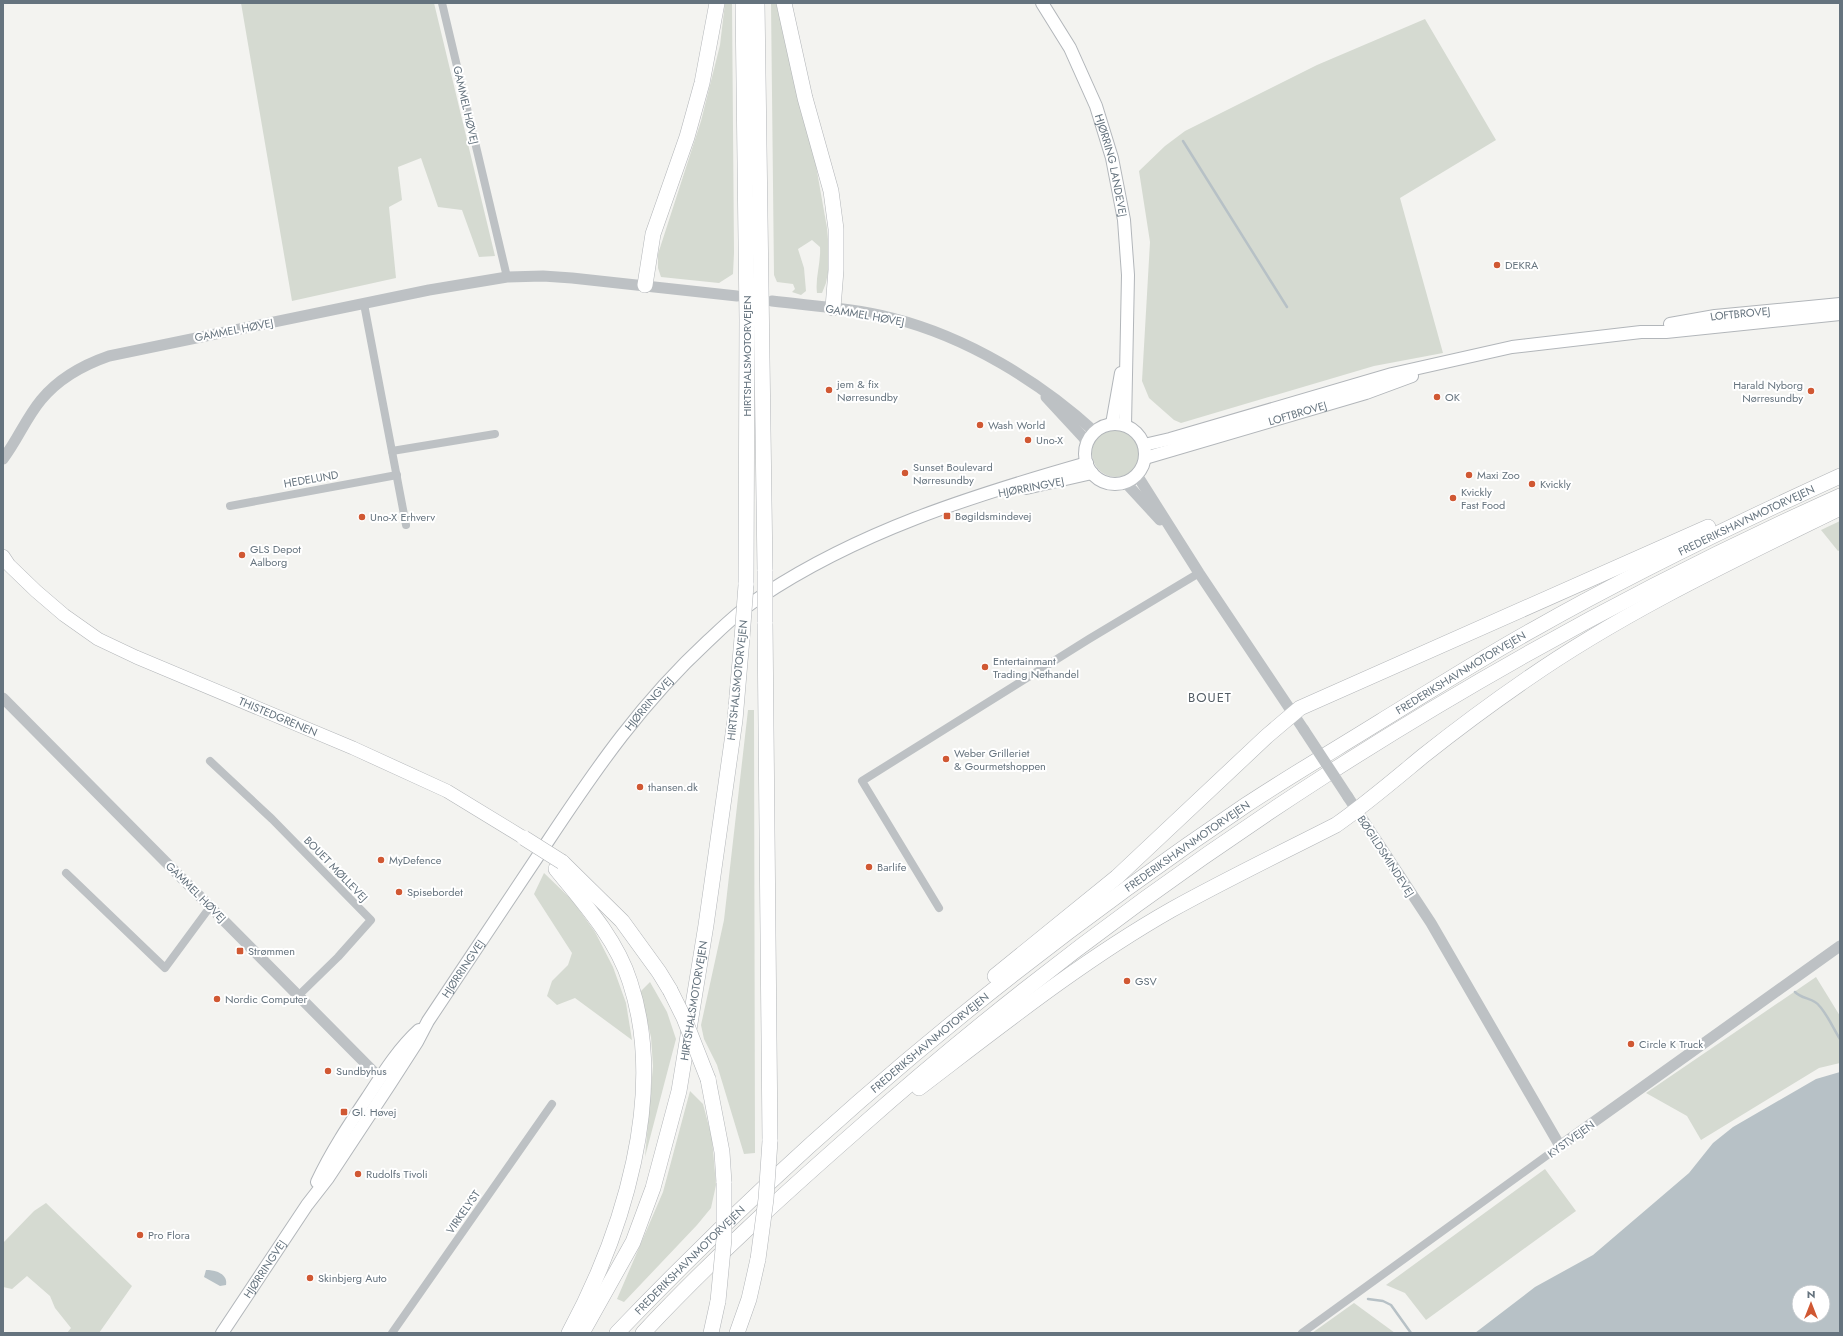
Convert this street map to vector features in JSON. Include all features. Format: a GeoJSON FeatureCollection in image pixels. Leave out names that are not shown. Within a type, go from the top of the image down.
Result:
{"type":"FeatureCollection","features":[{"type":"Feature","properties":{"kind":"highway"},"geometry":{"type":"LineString","coordinates":[[645,285],[653,234],[687,138],[702,83],[717,3]]}},
{"type":"Feature","properties":{"kind":"highway","name":"HIRTSHALSMOTORVEJEN"},"geometry":{"type":"LineString","coordinates":[[582,1333],[633,1242],[653,1188],[679,1091],[706,925],[734,720],[746,585],[747,319],[743,3]]}},
{"type":"Feature","properties":{"kind":"highway","name":"HIRTSHALSMOTORVEJEN"},"geometry":{"type":"LineString","coordinates":[[737,1333],[749,1299],[758,1258],[766,1198],[770,1141],[765,571],[757,3]]}},
{"type":"Feature","properties":{"kind":"highway"},"geometry":{"type":"LineString","coordinates":[[784,3],[804,91],[831,191],[836,229],[836,270],[833,308]]}},
{"type":"Feature","properties":{"kind":"highway"},"geometry":{"type":"LineString","coordinates":[[803,1152],[895,1061],[983,985],[1117,877],[1293,713],[1306,705],[1589,579],[1752,508],[1840,473]]}},
{"type":"Feature","properties":{"kind":"highway","name":"FREDERIKSHAVNMOTORVEJEN"},"geometry":{"type":"LineString","coordinates":[[617,1333],[703,1245],[803,1152],[901,1066],[1057,940],[1124,890],[1248,804],[1534,628],[1678,552],[1840,476]]}},
{"type":"Feature","properties":{"kind":"highway","name":"FREDERIKSHAVNMOTORVEJEN"},"geometry":{"type":"LineString","coordinates":[[643,1333],[715,1260],[799,1181],[949,1049],[1119,916],[1258,819],[1351,758],[1459,693],[1572,629],[1657,584],[1840,496]]}},
{"type":"Feature","properties":{"kind":"highway"},"geometry":{"type":"LineString","coordinates":[[799,1181],[958,1058],[1114,945],[1171,910],[1336,825],[1357,811],[1424,755],[1478,714],[1527,679],[1581,644],[1665,597],[1840,508]]}},
{"type":"Feature","properties":{"kind":"highway"},"geometry":{"type":"LineString","coordinates":[[520,835],[559,866],[622,921],[659,972],[670,990],[684,1018],[708,1079],[722,1152],[724,1183],[724,1239],[718,1301],[711,1333]]}},
{"type":"Feature","properties":{"kind":"highway"},"geometry":{"type":"LineString","coordinates":[[559,866],[618,955],[630,981],[638,1014],[644,1053],[643,1096],[632,1173],[618,1221],[596,1281],[569,1333]]}},
{"type":"Feature","properties":{"kind":"main road","name":"HJØRRING LANDEVEJ"},"geometry":{"type":"LineString","coordinates":[[1042,3],[1070,48],[1096,106],[1112,158],[1124,220],[1128,275],[1124,425]]}},
{"type":"Feature","properties":{"kind":"main road","name":"LOFTBROVEJ"},"geometry":{"type":"LineString","coordinates":[[1641,332],[1666,325],[1715,316],[1840,304]]}},
{"type":"Feature","properties":{"kind":"main road","name":"LOFTBROVEJ"},"geometry":{"type":"LineString","coordinates":[[1144,445],[1170,439],[1385,376],[1448,363],[1512,347],[1641,332],[1666,332],[1840,314]]}},
{"type":"Feature","properties":{"kind":"main road","name":"HJØRRING LANDEVEJ"},"geometry":{"type":"LineString","coordinates":[[1112,424],[1127,342]]}},
{"type":"Feature","properties":{"kind":"main road","name":"LOFTBROVEJ"},"geometry":{"type":"LineString","coordinates":[[1146,458],[1366,393],[1448,363]]}},
{"type":"Feature","properties":{"kind":"main road"},"geometry":{"type":"LineString","coordinates":[[1112,424],[1124,425],[1137,432],[1144,445],[1146,458],[1143,467],[1137,475],[1119,484],[1107,483],[1102,481],[1090,468],[1086,450],[1087,443],[1100,428],[1112,424]]}},
{"type":"Feature","properties":{"kind":"main road","name":"HJØRRINGVEJ"},"geometry":{"type":"LineString","coordinates":[[222,1333],[307,1205],[328,1178],[385,1080],[417,1042],[428,1021],[570,807],[617,741],[647,703],[696,652],[734,616],[755,601],[820,561],[891,527],[970,499],[1090,468]]}},
{"type":"Feature","properties":{"kind":"main road","name":"THISTEDGRENEN"},"geometry":{"type":"LineString","coordinates":[[3,556],[9,565],[36,591],[64,615],[98,639],[136,657],[368,754],[447,791],[520,835]]}},
{"type":"Feature","properties":{"kind":"main road","name":"THISTEDGRENEN"},"geometry":{"type":"LineString","coordinates":[[3,573],[36,591]]}},
{"type":"Feature","properties":{"kind":"street","name":"GAMMEL HØVEJ"},"geometry":{"type":"LineString","coordinates":[[442,3],[507,277]]}},
{"type":"Feature","properties":{"kind":"street","name":"GAMMEL HØVEJ"},"geometry":{"type":"LineString","coordinates":[[3,459],[41,400],[55,385],[70,374],[90,363],[110,356],[429,290],[507,277],[550,276],[737,296]]}},
{"type":"Feature","properties":{"kind":"street","name":"GAMMEL HØVEJ"},"geometry":{"type":"LineString","coordinates":[[772,301],[833,308],[892,318],[940,334],[984,355],[1048,393],[1095,432]]}},
{"type":"Feature","properties":{"kind":"street"},"geometry":{"type":"LineString","coordinates":[[364,304],[406,525]]}},
{"type":"Feature","properties":{"kind":"street","name":"GAMMEL HØVEJ"},"geometry":{"type":"LineString","coordinates":[[1038,388],[1087,443]]}},
{"type":"Feature","properties":{"kind":"street"},"geometry":{"type":"LineString","coordinates":[[392,451],[495,434]]}},
{"type":"Feature","properties":{"kind":"street","name":"HEDELUND"},"geometry":{"type":"LineString","coordinates":[[230,506],[396,475]]}},
{"type":"Feature","properties":{"kind":"street","name":"BØGILDSMINDEVEJ"},"geometry":{"type":"LineString","coordinates":[[1137,475],[1199,573],[1293,713],[1430,923],[1560,1146]]}},
{"type":"Feature","properties":{"kind":"street","name":"BØGILDSMINDEVEJ"},"geometry":{"type":"LineString","coordinates":[[1125,482],[1176,537]]}},
{"type":"Feature","properties":{"kind":"street"},"geometry":{"type":"LineString","coordinates":[[939,908],[862,781],[1089,639],[1199,573]]}},
{"type":"Feature","properties":{"kind":"street","name":"GAMMEL HØVEJ"},"geometry":{"type":"LineString","coordinates":[[3,698],[298,996],[385,1080]]}},
{"type":"Feature","properties":{"kind":"street","name":"BOUET MØLLEVEJ"},"geometry":{"type":"LineString","coordinates":[[210,761],[267,814],[371,920],[338,957],[298,996]]}},
{"type":"Feature","properties":{"kind":"street"},"geometry":{"type":"LineString","coordinates":[[66,873],[165,968],[210,907]]}},
{"type":"Feature","properties":{"kind":"street","name":"KYSTVEJEN"},"geometry":{"type":"LineString","coordinates":[[1302,1333],[1840,946]]}},
{"type":"Feature","properties":{"kind":"street","name":"VIRKELYST"},"geometry":{"type":"LineString","coordinates":[[392,1333],[552,1104]]}},
{"type":"Feature","properties":{"kind":"shaded area"},"geometry":{"type":"Polygon","coordinates":[[[241,3],[434,3],[495,256],[479,257],[462,210],[438,207],[421,158],[398,167],[402,200],[389,207],[396,278],[292,301],[241,3]]]}},
{"type":"Feature","properties":{"kind":"shaded area"},"geometry":{"type":"Polygon","coordinates":[[[725,3],[732,3],[733,274],[719,283],[661,277],[658,268],[658,254],[701,121],[720,45],[725,3]]]}},
{"type":"Feature","properties":{"kind":"shaded area"},"geometry":{"type":"Polygon","coordinates":[[[771,3],[776,3],[815,160],[827,228],[830,261],[826,283],[822,293],[817,293],[820,247],[812,240],[798,249],[804,268],[806,291],[801,295],[792,292],[795,289],[793,284],[777,282],[774,275],[771,3]]]}},
{"type":"Feature","properties":{"kind":"shaded area"},"geometry":{"type":"Polygon","coordinates":[[[1425,19],[1496,140],[1400,198],[1443,353],[1374,366],[1181,423],[1174,420],[1149,398],[1142,381],[1150,242],[1139,171],[1165,146],[1185,131],[1317,65],[1425,19]]]}},
{"type":"Feature","properties":{"kind":"shaded area"},"geometry":{"type":"Polygon","coordinates":[[[1116,429],[1125,431],[1133,436],[1138,444],[1140,453],[1138,462],[1133,470],[1125,475],[1116,477],[1107,475],[1099,470],[1094,462],[1092,453],[1094,444],[1099,436],[1107,431],[1116,429]]]}},
{"type":"Feature","properties":{"kind":"shaded area"},"geometry":{"type":"Polygon","coordinates":[[[1840,521],[1840,550],[1838,551],[1821,530],[1840,521]]]}},
{"type":"Feature","properties":{"kind":"shaded area"},"geometry":{"type":"Polygon","coordinates":[[[748,710],[754,710],[755,1153],[744,1154],[717,1065],[704,1039],[701,1025],[724,920],[748,710]]]}},
{"type":"Feature","properties":{"kind":"shaded area"},"geometry":{"type":"Polygon","coordinates":[[[544,873],[572,900],[595,932],[613,967],[626,1003],[632,1040],[575,998],[557,1005],[547,996],[552,981],[568,965],[572,953],[534,894],[544,873]]]}},
{"type":"Feature","properties":{"kind":"shaded area"},"geometry":{"type":"Polygon","coordinates":[[[1816,977],[1840,1016],[1840,1063],[1819,1068],[1701,1140],[1687,1116],[1646,1093],[1816,977]]]}},
{"type":"Feature","properties":{"kind":"shaded area"},"geometry":{"type":"Polygon","coordinates":[[[650,982],[667,1012],[676,1039],[645,1157],[653,1066],[651,1037],[640,992],[650,982]]]}},
{"type":"Feature","properties":{"kind":"shaded area"},"geometry":{"type":"Polygon","coordinates":[[[1840,1072],[1840,1333],[1475,1333],[1535,1287],[1593,1255],[1689,1173],[1713,1143],[1733,1127],[1816,1079],[1840,1072]]]}},
{"type":"Feature","properties":{"kind":"shaded area"},"geometry":{"type":"Polygon","coordinates":[[[690,1091],[703,1104],[712,1138],[716,1185],[711,1208],[697,1225],[624,1302],[617,1299],[663,1192],[690,1091]]]}},
{"type":"Feature","properties":{"kind":"shaded area"},"geometry":{"type":"Polygon","coordinates":[[[1545,1169],[1576,1211],[1426,1320],[1405,1293],[1386,1285],[1545,1169]]]}},
{"type":"Feature","properties":{"kind":"shaded area"},"geometry":{"type":"Polygon","coordinates":[[[46,1203],[132,1286],[99,1333],[67,1333],[71,1328],[55,1308],[50,1296],[27,1276],[12,1289],[3,1287],[3,1243],[34,1211],[46,1203]]]}},
{"type":"Feature","properties":{"kind":"shaded area"},"geometry":{"type":"Polygon","coordinates":[[[206,1270],[214,1271],[223,1275],[226,1285],[220,1286],[204,1277],[206,1270]]]}},
{"type":"Feature","properties":{"kind":"shaded area"},"geometry":{"type":"Polygon","coordinates":[[[1354,1303],[1395,1333],[1312,1333],[1354,1303]]]}},
{"type":"Feature","properties":{"kind":"waterway"},"geometry":{"type":"LineString","coordinates":[[1183,141],[1287,307]]}},
{"type":"Feature","properties":{"kind":"waterway"},"geometry":{"type":"LineString","coordinates":[[1795,992],[1818,1005],[1840,1039]]}},
{"type":"Feature","properties":{"kind":"waterway"},"geometry":{"type":"LineString","coordinates":[[1368,1299],[1383,1301],[1391,1305],[1411,1333]]}},
{"type":"Feature","properties":{"kind":"place","name":"DEKRA"},"geometry":{"type":"Point","coordinates":[1497,265]}},
{"type":"Feature","properties":{"kind":"place","name":"jem & fix Nørresundby"},"geometry":{"type":"Point","coordinates":[829,390]}},
{"type":"Feature","properties":{"kind":"place","name":"Harald Nyborg Nørresundby"},"geometry":{"type":"Point","coordinates":[1811,391]}},
{"type":"Feature","properties":{"kind":"place","name":"OK"},"geometry":{"type":"Point","coordinates":[1437,397]}},
{"type":"Feature","properties":{"kind":"place","name":"Wash World"},"geometry":{"type":"Point","coordinates":[980,425]}},
{"type":"Feature","properties":{"kind":"place","name":"Uno-X"},"geometry":{"type":"Point","coordinates":[1028,440]}},
{"type":"Feature","properties":{"kind":"place","name":"Sunset Boulevard Nørresundby"},"geometry":{"type":"Point","coordinates":[905,473]}},
{"type":"Feature","properties":{"kind":"place","name":"Maxi Zoo"},"geometry":{"type":"Point","coordinates":[1469,475]}},
{"type":"Feature","properties":{"kind":"place","name":"Kvickly"},"geometry":{"type":"Point","coordinates":[1532,484]}},
{"type":"Feature","properties":{"kind":"place","name":"Kvickly Fast Food"},"geometry":{"type":"Point","coordinates":[1453,498]}},
{"type":"Feature","properties":{"kind":"place","name":"Bøgildsmindevej"},"geometry":{"type":"Point","coordinates":[947,516]}},
{"type":"Feature","properties":{"kind":"place","name":"Uno-X Erhverv"},"geometry":{"type":"Point","coordinates":[362,517]}},
{"type":"Feature","properties":{"kind":"place","name":"GLS Depot Aalborg"},"geometry":{"type":"Point","coordinates":[242,555]}},
{"type":"Feature","properties":{"kind":"place","name":"Entertainmant Trading Nethandel"},"geometry":{"type":"Point","coordinates":[985,667]}},
{"type":"Feature","properties":{"kind":"place","name":"Weber Grilleriet & Gourmetshoppen"},"geometry":{"type":"Point","coordinates":[946,759]}},
{"type":"Feature","properties":{"kind":"place","name":"thansen.dk"},"geometry":{"type":"Point","coordinates":[640,787]}},
{"type":"Feature","properties":{"kind":"place","name":"MyDefence"},"geometry":{"type":"Point","coordinates":[381,860]}},
{"type":"Feature","properties":{"kind":"place","name":"Barlife"},"geometry":{"type":"Point","coordinates":[869,867]}},
{"type":"Feature","properties":{"kind":"place","name":"Spisebordet"},"geometry":{"type":"Point","coordinates":[399,892]}},
{"type":"Feature","properties":{"kind":"place","name":"Strømmen"},"geometry":{"type":"Point","coordinates":[240,951]}},
{"type":"Feature","properties":{"kind":"place","name":"GSV"},"geometry":{"type":"Point","coordinates":[1127,981]}},
{"type":"Feature","properties":{"kind":"place","name":"Nordic Computer"},"geometry":{"type":"Point","coordinates":[217,999]}},
{"type":"Feature","properties":{"kind":"place","name":"Circle K Truck"},"geometry":{"type":"Point","coordinates":[1631,1044]}},
{"type":"Feature","properties":{"kind":"place","name":"Sundbyhus"},"geometry":{"type":"Point","coordinates":[328,1071]}},
{"type":"Feature","properties":{"kind":"place","name":"Gl. Høvej"},"geometry":{"type":"Point","coordinates":[344,1112]}},
{"type":"Feature","properties":{"kind":"place","name":"Rudolfs Tivoli"},"geometry":{"type":"Point","coordinates":[358,1174]}},
{"type":"Feature","properties":{"kind":"place","name":"Pro Flora"},"geometry":{"type":"Point","coordinates":[140,1235]}},
{"type":"Feature","properties":{"kind":"place","name":"Skinbjerg Auto"},"geometry":{"type":"Point","coordinates":[310,1278]}},
{"type":"Feature","properties":{"kind":"district","name":"BOUET"},"geometry":{"type":"Point","coordinates":[1210,697]}}]}
